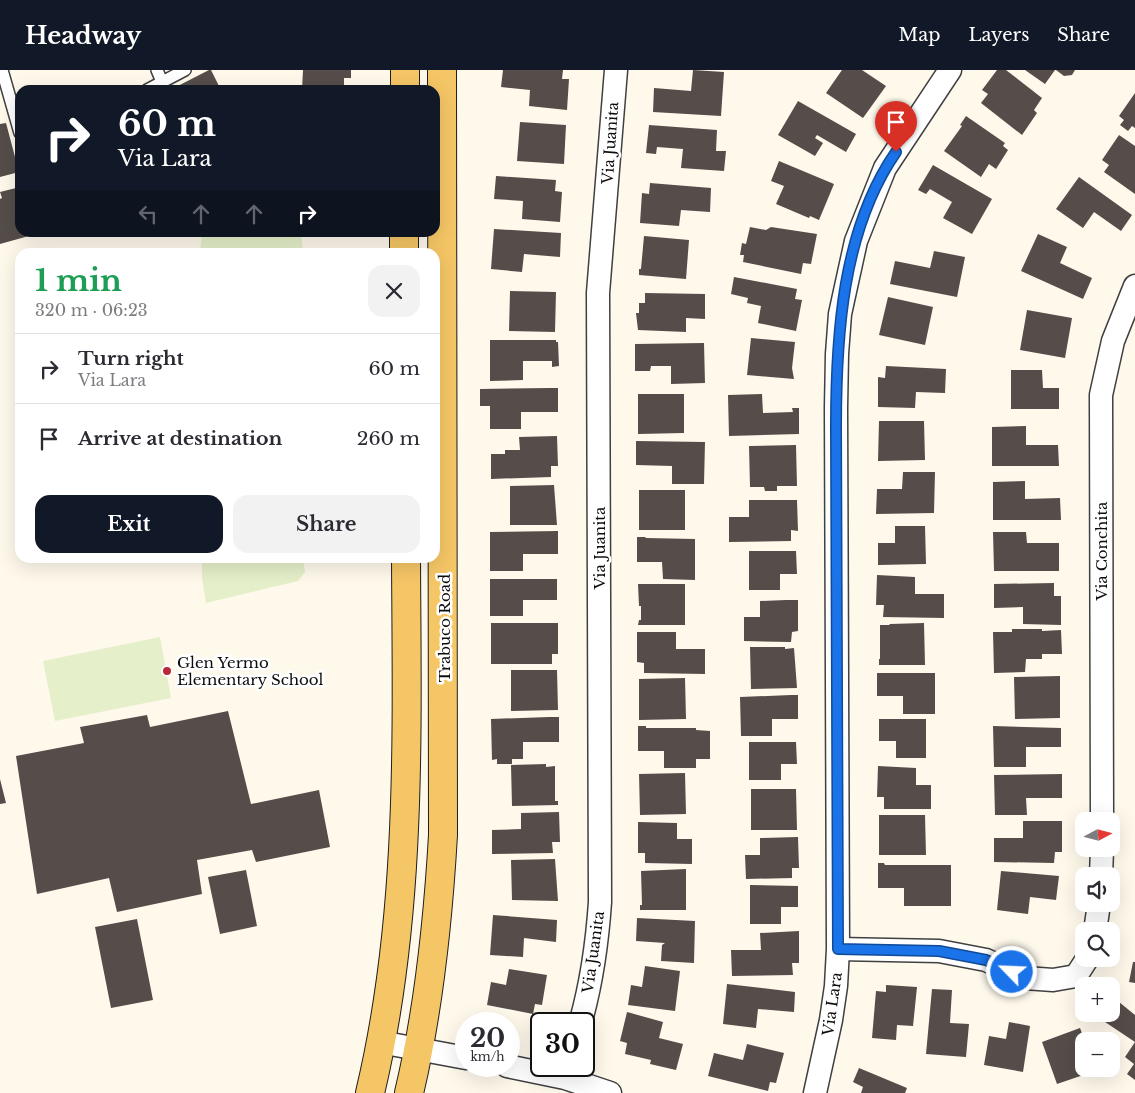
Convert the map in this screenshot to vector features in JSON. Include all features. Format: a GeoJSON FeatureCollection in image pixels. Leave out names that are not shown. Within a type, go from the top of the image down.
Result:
{"type":"FeatureCollection","features":[{"type":"Feature","properties":{"kind":"main road"},"geometry":{"type":"LineString","coordinates":[[405,70],[405,85]]}},
{"type":"Feature","properties":{"kind":"main road","name":"Trabuco Road"},"geometry":{"type":"LineString","coordinates":[[409,1093],[419,1049],[434,947],[444,817],[442,70]]}},
{"type":"Feature","properties":{"kind":"main road"},"geometry":{"type":"LineString","coordinates":[[370,1093],[388,1004],[402,874],[406,803],[406,563]]}},
{"type":"Feature","properties":{"kind":"street","name":"Via Juanita"},"geometry":{"type":"LineString","coordinates":[[583,1012],[591,984],[597,944],[600,902],[598,293],[616,70]]}},
{"type":"Feature","properties":{"kind":"street","name":"Via Lara"},"geometry":{"type":"LineString","coordinates":[[815,1093],[831,1020],[836,986],[838,949],[836,408],[840,314],[856,241],[884,168],[950,70]]}},
{"type":"Feature","properties":{"kind":"street","name":"Via Conchita"},"geometry":{"type":"LineString","coordinates":[[1102,812],[1101,395],[1113,341],[1135,286]]}},
{"type":"Feature","properties":{"kind":"street"},"geometry":{"type":"LineString","coordinates":[[838,949],[939,951],[986,960],[1025,978],[1052,980],[1076,976],[1082,967]]}},
{"type":"Feature","properties":{"kind":"street"},"geometry":{"type":"LineString","coordinates":[[380,1042],[455,1056]]}},
{"type":"Feature","properties":{"kind":"street"},"geometry":{"type":"LineString","coordinates":[[576,1077],[610,1093]]}},
{"type":"Feature","properties":{"kind":"lane"},"geometry":{"type":"LineString","coordinates":[[2,70],[15,116]]}},
{"type":"Feature","properties":{"kind":"lane"},"geometry":{"type":"LineString","coordinates":[[156,70],[162,82]]}},
{"type":"Feature","properties":{"kind":"lane"},"geometry":{"type":"LineString","coordinates":[[156,85],[185,70]]}},
{"type":"Feature","properties":{"kind":"green space"},"geometry":{"type":"Polygon","coordinates":[[[202,237],[301,237],[303,248],[200,248],[202,237]]]}},
{"type":"Feature","properties":{"kind":"green space"},"geometry":{"type":"Polygon","coordinates":[[[202,563],[304,563],[305,572],[298,581],[206,603],[202,563]]]}},
{"type":"Feature","properties":{"kind":"green space"},"geometry":{"type":"Polygon","coordinates":[[[160,637],[171,698],[55,721],[43,661],[160,637]]]}},
{"type":"Feature","properties":{"kind":"building"},"geometry":{"type":"Polygon","coordinates":[[[211,70],[218,85],[180,85],[211,70]]]}},
{"type":"Feature","properties":{"kind":"building"},"geometry":{"type":"Polygon","coordinates":[[[303,70],[351,70],[351,78],[344,78],[344,85],[302,85],[303,70]]]}},
{"type":"Feature","properties":{"kind":"building"},"geometry":{"type":"Polygon","coordinates":[[[503,70],[563,70],[562,79],[569,79],[567,110],[529,106],[530,90],[501,87],[503,70]]]}},
{"type":"Feature","properties":{"kind":"building"},"geometry":{"type":"Polygon","coordinates":[[[693,70],[724,72],[721,116],[653,112],[654,88],[691,91],[693,70]]]}},
{"type":"Feature","properties":{"kind":"building"},"geometry":{"type":"Polygon","coordinates":[[[842,70],[862,70],[886,86],[863,118],[826,93],[842,70]]]}},
{"type":"Feature","properties":{"kind":"building"},"geometry":{"type":"Polygon","coordinates":[[[997,70],[1006,70],[1042,98],[1034,110],[1037,113],[1022,135],[981,103],[988,94],[982,90],[997,70]]]}},
{"type":"Feature","properties":{"kind":"building"},"geometry":{"type":"Polygon","coordinates":[[[1025,70],[1055,70],[1045,84],[1025,70]]]}},
{"type":"Feature","properties":{"kind":"building"},"geometry":{"type":"Polygon","coordinates":[[[1056,70],[1075,70],[1072,75],[1064,76],[1056,70]]]}},
{"type":"Feature","properties":{"kind":"building"},"geometry":{"type":"Polygon","coordinates":[[[1135,93],[1135,128],[1132,126],[1128,131],[1120,125],[1124,120],[1119,116],[1135,93]]]}},
{"type":"Feature","properties":{"kind":"building"},"geometry":{"type":"Polygon","coordinates":[[[798,101],[856,134],[846,152],[817,135],[815,138],[823,143],[815,156],[778,135],[798,101]]]}},
{"type":"Feature","properties":{"kind":"building"},"geometry":{"type":"Polygon","coordinates":[[[966,116],[1005,143],[1003,146],[1008,150],[996,169],[989,164],[981,177],[944,151],[962,126],[960,125],[966,116]]]}},
{"type":"Feature","properties":{"kind":"building"},"geometry":{"type":"Polygon","coordinates":[[[520,122],[566,125],[564,164],[517,161],[520,122]]]}},
{"type":"Feature","properties":{"kind":"building"},"geometry":{"type":"Polygon","coordinates":[[[6,123],[15,157],[15,173],[0,177],[0,124],[6,123]]]}},
{"type":"Feature","properties":{"kind":"building"},"geometry":{"type":"Polygon","coordinates":[[[649,125],[717,130],[716,151],[726,151],[724,171],[681,168],[683,149],[657,147],[656,154],[646,153],[649,125]]]}},
{"type":"Feature","properties":{"kind":"building"},"geometry":{"type":"Polygon","coordinates":[[[1119,135],[1135,146],[1135,194],[1104,172],[1109,165],[1102,160],[1119,135]]]}},
{"type":"Feature","properties":{"kind":"building"},"geometry":{"type":"Polygon","coordinates":[[[779,161],[834,184],[819,220],[810,216],[809,218],[776,204],[784,186],[771,181],[779,161]]]}},
{"type":"Feature","properties":{"kind":"building"},"geometry":{"type":"Polygon","coordinates":[[[933,165],[992,199],[972,234],[943,218],[952,202],[930,189],[926,194],[918,190],[933,165]]]}},
{"type":"Feature","properties":{"kind":"building"},"geometry":{"type":"Polygon","coordinates":[[[496,176],[556,180],[555,191],[562,192],[560,222],[522,219],[523,201],[494,199],[496,176]]]}},
{"type":"Feature","properties":{"kind":"building"},"geometry":{"type":"Polygon","coordinates":[[[1079,177],[1132,215],[1121,231],[1094,212],[1083,228],[1056,209],[1079,177]]]}},
{"type":"Feature","properties":{"kind":"building"},"geometry":{"type":"Polygon","coordinates":[[[650,183],[711,188],[710,212],[681,210],[679,226],[640,223],[642,193],[649,194],[650,183]]]}},
{"type":"Feature","properties":{"kind":"building"},"geometry":{"type":"Polygon","coordinates":[[[15,188],[15,237],[25,237],[0,244],[0,199],[2,198],[0,192],[15,188]]]}},
{"type":"Feature","properties":{"kind":"building"},"geometry":{"type":"Polygon","coordinates":[[[750,227],[766,230],[771,227],[817,234],[811,264],[803,263],[801,274],[743,262],[744,255],[740,255],[742,243],[746,244],[750,227]]]}},
{"type":"Feature","properties":{"kind":"building"},"geometry":{"type":"Polygon","coordinates":[[[494,229],[561,233],[560,257],[524,254],[522,272],[491,269],[494,229]]]}},
{"type":"Feature","properties":{"kind":"building"},"geometry":{"type":"Polygon","coordinates":[[[1038,234],[1067,247],[1060,263],[1092,278],[1083,299],[1021,271],[1038,234]]]}},
{"type":"Feature","properties":{"kind":"building"},"geometry":{"type":"Polygon","coordinates":[[[644,236],[689,240],[686,279],[639,275],[644,236]]]}},
{"type":"Feature","properties":{"kind":"building"},"geometry":{"type":"Polygon","coordinates":[[[934,251],[965,257],[957,297],[890,284],[895,261],[930,268],[934,251]]]}},
{"type":"Feature","properties":{"kind":"building"},"geometry":{"type":"Polygon","coordinates":[[[734,277],[797,289],[795,299],[802,300],[796,331],[758,323],[761,306],[747,303],[748,298],[731,294],[734,277]]]}},
{"type":"Feature","properties":{"kind":"building"},"geometry":{"type":"Polygon","coordinates":[[[510,291],[556,292],[555,332],[509,331],[510,291]]]}},
{"type":"Feature","properties":{"kind":"building"},"geometry":{"type":"Polygon","coordinates":[[[645,293],[705,294],[705,319],[686,318],[686,332],[638,330],[636,313],[639,313],[639,303],[645,303],[645,293]]]}},
{"type":"Feature","properties":{"kind":"building"},"geometry":{"type":"Polygon","coordinates":[[[888,297],[933,307],[925,345],[879,335],[888,297]]]}},
{"type":"Feature","properties":{"kind":"building"},"geometry":{"type":"Polygon","coordinates":[[[1027,310],[1072,318],[1065,358],[1020,350],[1027,310]]]}},
{"type":"Feature","properties":{"kind":"building"},"geometry":{"type":"Polygon","coordinates":[[[751,338],[795,342],[792,368],[794,379],[747,375],[751,338]]]}},
{"type":"Feature","properties":{"kind":"building"},"geometry":{"type":"Polygon","coordinates":[[[490,340],[556,340],[558,342],[559,366],[552,367],[552,361],[523,361],[523,380],[490,381],[490,340]]]}},
{"type":"Feature","properties":{"kind":"building"},"geometry":{"type":"Polygon","coordinates":[[[704,343],[705,383],[671,384],[671,366],[651,366],[650,371],[635,371],[635,344],[704,343]]]}},
{"type":"Feature","properties":{"kind":"building"},"geometry":{"type":"Polygon","coordinates":[[[886,366],[946,369],[945,393],[916,392],[915,408],[878,407],[878,377],[885,378],[886,366]]]}},
{"type":"Feature","properties":{"kind":"building"},"geometry":{"type":"Polygon","coordinates":[[[1011,370],[1042,370],[1043,388],[1059,388],[1059,409],[1011,409],[1011,370]]]}},
{"type":"Feature","properties":{"kind":"building"},"geometry":{"type":"Polygon","coordinates":[[[558,388],[558,412],[521,412],[521,429],[490,429],[490,406],[480,406],[480,389],[558,388]]]}},
{"type":"Feature","properties":{"kind":"building"},"geometry":{"type":"Polygon","coordinates":[[[638,394],[684,394],[684,433],[638,434],[638,394]]]}},
{"type":"Feature","properties":{"kind":"building"},"geometry":{"type":"Polygon","coordinates":[[[762,394],[763,413],[793,412],[792,408],[799,408],[799,434],[729,436],[728,395],[762,394]]]}},
{"type":"Feature","properties":{"kind":"building"},"geometry":{"type":"Polygon","coordinates":[[[879,421],[924,421],[925,460],[878,461],[879,421]]]}},
{"type":"Feature","properties":{"kind":"building"},"geometry":{"type":"Polygon","coordinates":[[[1026,426],[1026,445],[1058,445],[1059,466],[992,466],[992,427],[1026,426]]]}},
{"type":"Feature","properties":{"kind":"building"},"geometry":{"type":"Polygon","coordinates":[[[557,436],[558,466],[551,466],[551,477],[491,479],[491,454],[505,454],[505,450],[520,450],[519,437],[557,436]]]}},
{"type":"Feature","properties":{"kind":"building"},"geometry":{"type":"Polygon","coordinates":[[[636,441],[705,442],[704,484],[672,484],[672,466],[636,465],[636,441]]]}},
{"type":"Feature","properties":{"kind":"building"},"geometry":{"type":"Polygon","coordinates":[[[796,445],[797,486],[777,486],[777,491],[765,491],[764,487],[750,487],[749,446],[796,445]]]}},
{"type":"Feature","properties":{"kind":"building"},"geometry":{"type":"Polygon","coordinates":[[[903,472],[935,472],[934,513],[876,514],[877,489],[902,489],[903,472]]]}},
{"type":"Feature","properties":{"kind":"building"},"geometry":{"type":"Polygon","coordinates":[[[1025,481],[1025,499],[1060,498],[1061,520],[993,520],[993,482],[1025,481]]]}},
{"type":"Feature","properties":{"kind":"building"},"geometry":{"type":"Polygon","coordinates":[[[554,485],[557,525],[510,525],[510,486],[554,485]]]}},
{"type":"Feature","properties":{"kind":"building"},"geometry":{"type":"Polygon","coordinates":[[[639,490],[685,490],[685,530],[639,530],[639,490]]]}},
{"type":"Feature","properties":{"kind":"building"},"geometry":{"type":"Polygon","coordinates":[[[749,500],[797,500],[798,531],[791,530],[791,541],[729,542],[729,517],[749,517],[749,500]]]}},
{"type":"Feature","properties":{"kind":"building"},"geometry":{"type":"Polygon","coordinates":[[[895,526],[925,526],[926,564],[878,565],[878,543],[895,543],[895,526]]]}},
{"type":"Feature","properties":{"kind":"building"},"geometry":{"type":"Polygon","coordinates":[[[558,531],[558,554],[523,554],[523,571],[490,571],[490,532],[558,531]]]}},
{"type":"Feature","properties":{"kind":"building"},"geometry":{"type":"Polygon","coordinates":[[[993,532],[1026,532],[1027,543],[1059,543],[1059,571],[994,571],[993,532]]]}},
{"type":"Feature","properties":{"kind":"building"},"geometry":{"type":"Polygon","coordinates":[[[637,537],[695,539],[695,580],[663,579],[662,562],[637,562],[637,537]]]}},
{"type":"Feature","properties":{"kind":"building"},"geometry":{"type":"Polygon","coordinates":[[[749,551],[796,551],[797,574],[780,574],[780,590],[749,590],[749,551]]]}},
{"type":"Feature","properties":{"kind":"building"},"geometry":{"type":"Polygon","coordinates":[[[877,575],[915,577],[915,594],[944,594],[944,618],[883,617],[884,605],[876,605],[877,575]]]}},
{"type":"Feature","properties":{"kind":"building"},"geometry":{"type":"Polygon","coordinates":[[[490,579],[557,579],[557,600],[523,600],[523,616],[490,616],[490,579]]]}},
{"type":"Feature","properties":{"kind":"building"},"geometry":{"type":"Polygon","coordinates":[[[1054,583],[1054,596],[1061,596],[1061,625],[1023,624],[1023,607],[994,608],[994,584],[1054,583]]]}},
{"type":"Feature","properties":{"kind":"building"},"geometry":{"type":"Polygon","coordinates":[[[638,584],[685,584],[685,625],[638,625],[639,620],[641,620],[641,606],[639,606],[638,584]]]}},
{"type":"Feature","properties":{"kind":"building"},"geometry":{"type":"Polygon","coordinates":[[[798,600],[798,631],[792,632],[791,642],[744,641],[744,617],[760,617],[760,601],[798,600]]]}},
{"type":"Feature","properties":{"kind":"building"},"geometry":{"type":"Polygon","coordinates":[[[491,623],[558,623],[558,654],[552,654],[552,664],[491,664],[491,623]]]}},
{"type":"Feature","properties":{"kind":"building"},"geometry":{"type":"Polygon","coordinates":[[[924,623],[925,665],[879,665],[880,625],[924,623]]]}},
{"type":"Feature","properties":{"kind":"building"},"geometry":{"type":"Polygon","coordinates":[[[1012,629],[1061,630],[1062,654],[1042,654],[1042,659],[1026,659],[1025,672],[994,673],[993,632],[1012,632],[1012,629]]]}},
{"type":"Feature","properties":{"kind":"building"},"geometry":{"type":"Polygon","coordinates":[[[637,632],[676,632],[676,649],[705,649],[705,674],[644,673],[644,663],[637,662],[637,632]]]}},
{"type":"Feature","properties":{"kind":"building"},"geometry":{"type":"Polygon","coordinates":[[[750,647],[794,648],[797,688],[751,689],[750,647]]]}},
{"type":"Feature","properties":{"kind":"building"},"geometry":{"type":"Polygon","coordinates":[[[511,670],[557,670],[558,710],[511,711],[511,670]]]}},
{"type":"Feature","properties":{"kind":"building"},"geometry":{"type":"Polygon","coordinates":[[[877,673],[935,673],[935,714],[903,714],[903,696],[877,696],[877,673]]]}},
{"type":"Feature","properties":{"kind":"building"},"geometry":{"type":"Polygon","coordinates":[[[1060,676],[1060,718],[1015,719],[1014,677],[1060,676]]]}},
{"type":"Feature","properties":{"kind":"building"},"geometry":{"type":"Polygon","coordinates":[[[685,678],[686,719],[639,720],[639,679],[685,678]]]}},
{"type":"Feature","properties":{"kind":"building"},"geometry":{"type":"Polygon","coordinates":[[[798,695],[798,719],[772,719],[772,736],[741,736],[740,697],[798,695]]]}},
{"type":"Feature","properties":{"kind":"building","name":"Glen Yermo Elementary School"},"geometry":{"type":"Polygon","coordinates":[[[228,711],[251,804],[319,790],[330,847],[256,862],[252,850],[197,860],[202,894],[117,912],[109,878],[37,894],[16,756],[84,743],[80,727],[147,715],[150,727],[228,711]]]}},
{"type":"Feature","properties":{"kind":"building"},"geometry":{"type":"Polygon","coordinates":[[[559,717],[559,742],[523,742],[523,759],[512,759],[512,764],[497,764],[497,759],[492,760],[491,719],[559,717]]]}},
{"type":"Feature","properties":{"kind":"building"},"geometry":{"type":"Polygon","coordinates":[[[879,719],[926,719],[926,758],[896,758],[896,741],[879,741],[879,719]]]}},
{"type":"Feature","properties":{"kind":"building"},"geometry":{"type":"Polygon","coordinates":[[[638,726],[646,726],[646,728],[696,728],[696,730],[710,731],[710,759],[696,759],[696,768],[664,768],[664,751],[638,751],[638,726]]]}},
{"type":"Feature","properties":{"kind":"building"},"geometry":{"type":"Polygon","coordinates":[[[993,726],[1061,728],[1061,747],[1026,747],[1026,767],[994,767],[993,726]]]}},
{"type":"Feature","properties":{"kind":"building"},"geometry":{"type":"Polygon","coordinates":[[[749,742],[796,742],[797,764],[781,764],[781,780],[749,780],[749,742]]]}},
{"type":"Feature","properties":{"kind":"building"},"geometry":{"type":"Polygon","coordinates":[[[546,764],[546,767],[555,766],[555,801],[558,801],[558,805],[512,806],[511,765],[546,764]]]}},
{"type":"Feature","properties":{"kind":"building"},"geometry":{"type":"Polygon","coordinates":[[[878,766],[916,768],[916,785],[931,785],[931,809],[884,809],[884,797],[877,797],[878,766]]]}},
{"type":"Feature","properties":{"kind":"building"},"geometry":{"type":"Polygon","coordinates":[[[685,773],[686,814],[640,815],[639,774],[685,773]]]}},
{"type":"Feature","properties":{"kind":"building"},"geometry":{"type":"Polygon","coordinates":[[[1062,774],[1062,798],[1026,798],[1027,815],[995,815],[994,775],[1062,774]]]}},
{"type":"Feature","properties":{"kind":"building"},"geometry":{"type":"Polygon","coordinates":[[[0,779],[6,803],[0,804],[0,779]]]}},
{"type":"Feature","properties":{"kind":"building"},"geometry":{"type":"Polygon","coordinates":[[[751,789],[796,789],[797,830],[751,830],[751,789]]]}},
{"type":"Feature","properties":{"kind":"building"},"geometry":{"type":"Polygon","coordinates":[[[559,812],[560,842],[552,842],[553,853],[492,854],[492,830],[521,829],[521,813],[559,812]]]}},
{"type":"Feature","properties":{"kind":"building"},"geometry":{"type":"Polygon","coordinates":[[[879,815],[925,815],[926,855],[879,855],[879,815]]]}},
{"type":"Feature","properties":{"kind":"building"},"geometry":{"type":"Polygon","coordinates":[[[1023,821],[1062,821],[1062,852],[1055,852],[1054,863],[994,862],[994,838],[1023,838],[1023,821]]]}},
{"type":"Feature","properties":{"kind":"building"},"geometry":{"type":"Polygon","coordinates":[[[638,822],[677,823],[677,839],[692,839],[692,864],[645,863],[645,853],[638,853],[638,822]]]}},
{"type":"Feature","properties":{"kind":"building"},"geometry":{"type":"Polygon","coordinates":[[[798,837],[799,868],[792,868],[792,878],[746,879],[745,855],[760,855],[760,838],[798,837]]]}},
{"type":"Feature","properties":{"kind":"building"},"geometry":{"type":"Polygon","coordinates":[[[555,859],[558,901],[512,900],[511,860],[555,859]]]}},
{"type":"Feature","properties":{"kind":"building"},"geometry":{"type":"Polygon","coordinates":[[[878,863],[884,863],[885,865],[951,865],[951,906],[904,906],[904,888],[878,888],[878,863]]]}},
{"type":"Feature","properties":{"kind":"building"},"geometry":{"type":"Polygon","coordinates":[[[686,869],[686,910],[640,910],[640,905],[642,905],[641,871],[686,869]]]}},
{"type":"Feature","properties":{"kind":"building"},"geometry":{"type":"Polygon","coordinates":[[[246,870],[257,926],[220,934],[208,877],[246,870]]]}},
{"type":"Feature","properties":{"kind":"building"},"geometry":{"type":"Polygon","coordinates":[[[1001,871],[1059,876],[1056,900],[1030,897],[1028,914],[997,910],[1001,871]]]}},
{"type":"Feature","properties":{"kind":"building"},"geometry":{"type":"Polygon","coordinates":[[[750,885],[798,886],[798,907],[781,907],[781,924],[750,924],[750,885]]]}},
{"type":"Feature","properties":{"kind":"building"},"geometry":{"type":"Polygon","coordinates":[[[493,915],[557,920],[556,942],[524,938],[523,957],[490,955],[493,915]]]}},
{"type":"Feature","properties":{"kind":"building"},"geometry":{"type":"Polygon","coordinates":[[[637,918],[695,921],[694,963],[661,961],[662,945],[665,943],[636,941],[637,918]]]}},
{"type":"Feature","properties":{"kind":"building"},"geometry":{"type":"Polygon","coordinates":[[[137,919],[153,1000],[111,1008],[95,927],[137,919]]]}},
{"type":"Feature","properties":{"kind":"building"},"geometry":{"type":"Polygon","coordinates":[[[799,931],[799,963],[792,963],[793,975],[732,976],[731,950],[761,950],[760,933],[799,931]]]}},
{"type":"Feature","properties":{"kind":"building"},"geometry":{"type":"Polygon","coordinates":[[[1133,962],[1135,962],[1135,983],[1129,982],[1133,962]]]}},
{"type":"Feature","properties":{"kind":"building"},"geometry":{"type":"Polygon","coordinates":[[[645,966],[680,971],[675,1011],[628,1005],[631,985],[642,987],[645,966]]]}},
{"type":"Feature","properties":{"kind":"building"},"geometry":{"type":"Polygon","coordinates":[[[509,969],[547,975],[542,1005],[535,1004],[533,1012],[530,1013],[487,1005],[491,982],[506,985],[509,969]]]}},
{"type":"Feature","properties":{"kind":"building"},"geometry":{"type":"Polygon","coordinates":[[[727,984],[795,992],[794,1012],[758,1009],[756,1028],[723,1024],[727,984]]]}},
{"type":"Feature","properties":{"kind":"building"},"geometry":{"type":"Polygon","coordinates":[[[886,985],[917,987],[913,1026],[897,1025],[896,1040],[872,1038],[876,991],[886,992],[886,985]]]}},
{"type":"Feature","properties":{"kind":"building"},"geometry":{"type":"Polygon","coordinates":[[[932,989],[952,990],[950,1023],[969,1024],[966,1057],[926,1054],[932,989]]]}},
{"type":"Feature","properties":{"kind":"building"},"geometry":{"type":"Polygon","coordinates":[[[1120,1003],[1135,1015],[1135,1042],[1105,1022],[1120,1022],[1120,1003]]]}},
{"type":"Feature","properties":{"kind":"building"},"geometry":{"type":"Polygon","coordinates":[[[627,1012],[663,1022],[659,1038],[683,1044],[676,1070],[650,1064],[651,1060],[625,1054],[627,1043],[620,1041],[627,1012]]]}},
{"type":"Feature","properties":{"kind":"building"},"geometry":{"type":"Polygon","coordinates":[[[1009,1022],[1030,1026],[1023,1072],[984,1065],[989,1036],[1006,1039],[1009,1022]]]}},
{"type":"Feature","properties":{"kind":"building"},"geometry":{"type":"Polygon","coordinates":[[[1080,1028],[1082,1032],[1075,1032],[1075,1077],[1077,1077],[1057,1084],[1042,1042],[1080,1028]]]}},
{"type":"Feature","properties":{"kind":"building"},"geometry":{"type":"Polygon","coordinates":[[[1135,1042],[1135,1080],[1127,1074],[1134,1064],[1125,1057],[1135,1042]]]}},
{"type":"Feature","properties":{"kind":"building"},"geometry":{"type":"Polygon","coordinates":[[[747,1044],[784,1053],[776,1083],[770,1082],[768,1091],[708,1076],[714,1053],[743,1060],[747,1044]]]}},
{"type":"Feature","properties":{"kind":"building"},"geometry":{"type":"Polygon","coordinates":[[[859,1068],[907,1088],[905,1093],[861,1093],[863,1087],[853,1082],[859,1068]]]}},
{"type":"Feature","properties":{"kind":"place","name":"Glen Yermo Elementary School"},"geometry":{"type":"Point","coordinates":[167,671]}},
{"type":"Feature","properties":{"kind":"route"},"geometry":{"type":"LineString","coordinates":[[896,152],[884,168],[856,241],[840,314],[837,354],[838,949],[939,951],[986,960],[1012,972]]}}]}
